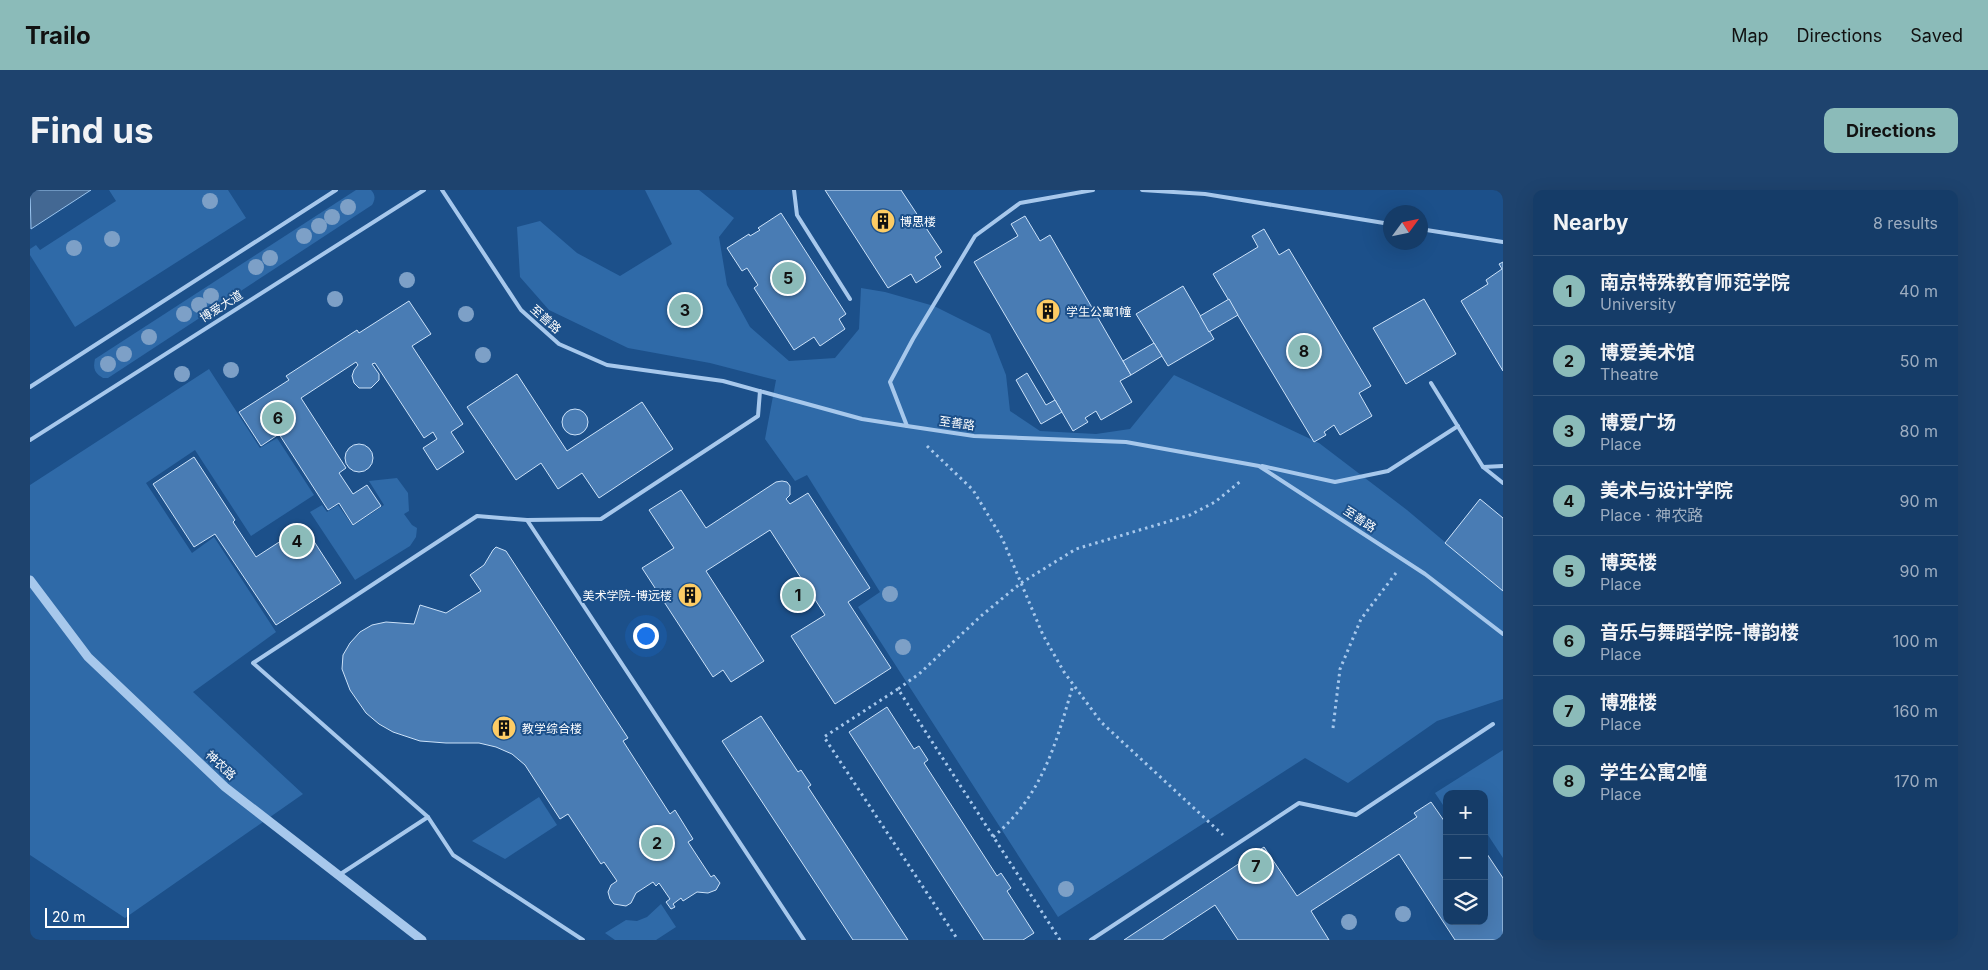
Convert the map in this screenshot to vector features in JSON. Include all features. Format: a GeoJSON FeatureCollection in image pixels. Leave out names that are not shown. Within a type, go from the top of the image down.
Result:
{"type":"FeatureCollection","features":[{"type":"Feature","properties":{"kind":"street","name":"神农路"},"geometry":{"type":"LineString","coordinates":[[30,580],[95,664],[225,786],[422,940]]}},
{"type":"Feature","properties":{"kind":"lane"},"geometry":{"type":"LineString","coordinates":[[30,387],[336,190]]}},
{"type":"Feature","properties":{"kind":"lane","name":"博爱大道"},"geometry":{"type":"LineString","coordinates":[[30,440],[424,190]]}},
{"type":"Feature","properties":{"kind":"lane","name":"至善路"},"geometry":{"type":"LineString","coordinates":[[442,190],[521,310],[559,344],[607,365],[723,381],[862,418],[907,426],[974,436],[1126,442],[1259,466],[1405,561],[1503,634]]}},
{"type":"Feature","properties":{"kind":"lane"},"geometry":{"type":"LineString","coordinates":[[794,190],[797,215],[850,299]]}},
{"type":"Feature","properties":{"kind":"lane"},"geometry":{"type":"LineString","coordinates":[[907,426],[890,382],[913,339],[975,236],[1020,203],[1093,190]]}},
{"type":"Feature","properties":{"kind":"lane"},"geometry":{"type":"LineString","coordinates":[[1142,190],[1205,194],[1383,223]]}},
{"type":"Feature","properties":{"kind":"lane"},"geometry":{"type":"LineString","coordinates":[[1428,230],[1503,242]]}},
{"type":"Feature","properties":{"kind":"lane"},"geometry":{"type":"LineString","coordinates":[[1430,383],[1484,467],[1503,483]]}},
{"type":"Feature","properties":{"kind":"lane"},"geometry":{"type":"LineString","coordinates":[[583,940],[453,856],[428,817],[253,663],[477,516],[527,520],[601,519],[758,416],[760,391]]}},
{"type":"Feature","properties":{"kind":"lane"},"geometry":{"type":"LineString","coordinates":[[1259,466],[1335,482],[1388,471],[1458,426]]}},
{"type":"Feature","properties":{"kind":"lane"},"geometry":{"type":"LineString","coordinates":[[1484,467],[1503,466]]}},
{"type":"Feature","properties":{"kind":"lane"},"geometry":{"type":"LineString","coordinates":[[527,520],[804,940]]}},
{"type":"Feature","properties":{"kind":"lane"},"geometry":{"type":"LineString","coordinates":[[1091,940],[1299,803],[1356,815],[1493,724]]}},
{"type":"Feature","properties":{"kind":"lane"},"geometry":{"type":"LineString","coordinates":[[339,875],[428,817]]}},
{"type":"Feature","properties":{"kind":"path"},"geometry":{"type":"LineString","coordinates":[[907,426],[948,468],[973,490],[1002,538],[1044,635],[1064,672],[1101,722],[1234,846]]}},
{"type":"Feature","properties":{"kind":"path"},"geometry":{"type":"LineString","coordinates":[[958,940],[824,737],[920,674],[981,616],[1021,583],[1076,549],[1190,515],[1215,502],[1259,466]]}},
{"type":"Feature","properties":{"kind":"path"},"geometry":{"type":"LineString","coordinates":[[1333,728],[1340,670],[1361,619],[1405,561]]}},
{"type":"Feature","properties":{"kind":"path"},"geometry":{"type":"LineString","coordinates":[[993,837],[1008,824],[1027,802],[1045,768],[1060,728],[1073,684]]}},
{"type":"Feature","properties":{"kind":"path"},"geometry":{"type":"LineString","coordinates":[[898,689],[1060,940]]}},
{"type":"Feature","properties":{"kind":"shaded area"},"geometry":{"type":"Polygon","coordinates":[[[30,190],[91,190],[31,229],[30,190]]]}},
{"type":"Feature","properties":{"kind":"shaded area"},"geometry":{"type":"Polygon","coordinates":[[[109,190],[228,190],[246,218],[75,327],[30,255],[30,249],[36,245],[40,250],[116,201],[109,190]]]}},
{"type":"Feature","properties":{"kind":"shaded area"},"geometry":{"type":"Polygon","coordinates":[[[356,190],[371,190],[374,194],[372,205],[108,378],[103,378],[96,372],[94,368],[95,359],[356,190]]]}},
{"type":"Feature","properties":{"kind":"shaded area"},"geometry":{"type":"Polygon","coordinates":[[[645,190],[699,190],[734,218],[719,237],[727,285],[750,327],[789,361],[835,358],[859,329],[861,288],[885,292],[934,306],[990,334],[1006,375],[1010,411],[1040,431],[1096,434],[1130,429],[1174,375],[1319,443],[1407,510],[1503,591],[1503,699],[1437,721],[1348,783],[1305,758],[1058,917],[858,607],[880,592],[807,475],[795,481],[765,439],[776,380],[710,363],[628,348],[549,310],[520,277],[517,227],[540,221],[577,253],[620,276],[672,244],[645,190]]]}},
{"type":"Feature","properties":{"kind":"shaded area"},"geometry":{"type":"Polygon","coordinates":[[[209,369],[260,448],[277,438],[314,495],[251,536],[195,450],[146,483],[192,553],[214,537],[276,632],[193,692],[303,794],[125,918],[30,855],[30,485],[209,369]]]}},
{"type":"Feature","properties":{"kind":"shaded area"},"geometry":{"type":"Polygon","coordinates":[[[397,478],[408,493],[409,511],[404,514],[412,525],[417,528],[416,537],[410,546],[355,580],[310,512],[322,505],[327,512],[338,505],[353,526],[384,505],[369,481],[397,478]]]}},
{"type":"Feature","properties":{"kind":"shaded area"},"geometry":{"type":"Polygon","coordinates":[[[1503,750],[1503,858],[1488,835],[1488,790],[1443,790],[1443,805],[1435,793],[1503,750]]]}},
{"type":"Feature","properties":{"kind":"shaded area"},"geometry":{"type":"Polygon","coordinates":[[[539,797],[557,825],[505,859],[472,841],[539,797]]]}},
{"type":"Feature","properties":{"kind":"shaded area"},"geometry":{"type":"Polygon","coordinates":[[[661,904],[676,927],[656,940],[615,940],[605,933],[626,920],[637,921],[647,917],[661,904]]]}},
{"type":"Feature","properties":{"kind":"building","name":"博思楼"},"geometry":{"type":"Polygon","coordinates":[[[825,190],[901,190],[942,252],[935,257],[941,267],[916,283],[911,274],[888,288],[825,190]]]}},
{"type":"Feature","properties":{"kind":"building"},"geometry":{"type":"Polygon","coordinates":[[[781,213],[846,314],[839,319],[845,329],[820,346],[814,337],[794,350],[754,288],[758,285],[747,268],[742,271],[727,248],[749,234],[750,236],[760,230],[758,228],[781,213]]]}},
{"type":"Feature","properties":{"kind":"building","name":"学生公寓1幢"},"geometry":{"type":"Polygon","coordinates":[[[1025,216],[1040,241],[1050,235],[1131,375],[1120,381],[1132,402],[1101,420],[1096,411],[1085,418],[1088,422],[1073,431],[974,262],[1018,236],[1011,224],[1025,216]]]}},
{"type":"Feature","properties":{"kind":"building"},"geometry":{"type":"Polygon","coordinates":[[[1264,229],[1279,255],[1289,249],[1371,386],[1359,393],[1372,416],[1340,435],[1334,425],[1324,432],[1326,435],[1314,442],[1213,274],[1258,247],[1252,236],[1264,229]]]}},
{"type":"Feature","properties":{"kind":"building"},"geometry":{"type":"Polygon","coordinates":[[[1503,262],[1503,371],[1461,301],[1488,284],[1486,280],[1502,269],[1499,264],[1503,262]]]}},
{"type":"Feature","properties":{"kind":"building"},"geometry":{"type":"Polygon","coordinates":[[[1183,286],[1214,339],[1168,366],[1136,314],[1183,286]]]}},
{"type":"Feature","properties":{"kind":"building"},"geometry":{"type":"Polygon","coordinates":[[[1229,299],[1238,315],[1209,332],[1200,316],[1229,299]]]}},
{"type":"Feature","properties":{"kind":"building"},"geometry":{"type":"Polygon","coordinates":[[[1424,299],[1456,354],[1406,384],[1373,328],[1424,299]]]}},
{"type":"Feature","properties":{"kind":"building"},"geometry":{"type":"Polygon","coordinates":[[[409,301],[431,334],[412,346],[463,424],[451,432],[464,452],[437,470],[423,448],[437,439],[433,432],[424,438],[375,363],[372,364],[379,374],[379,380],[371,388],[359,388],[354,383],[352,376],[358,365],[356,362],[301,398],[346,468],[339,473],[353,494],[367,485],[381,506],[353,525],[339,503],[328,510],[279,434],[261,446],[239,412],[289,380],[286,376],[357,330],[359,333],[409,301]]]}},
{"type":"Feature","properties":{"kind":"building"},"geometry":{"type":"Polygon","coordinates":[[[1154,343],[1162,356],[1131,375],[1123,361],[1154,343]]]}},
{"type":"Feature","properties":{"kind":"building"},"geometry":{"type":"Polygon","coordinates":[[[1027,373],[1046,405],[1055,400],[1062,412],[1041,424],[1016,380],[1027,373]]]}},
{"type":"Feature","properties":{"kind":"building"},"geometry":{"type":"Polygon","coordinates":[[[517,374],[567,451],[642,402],[673,449],[599,498],[582,473],[558,489],[541,463],[516,480],[467,407],[517,374]]]}},
{"type":"Feature","properties":{"kind":"building"},"geometry":{"type":"Polygon","coordinates":[[[575,409],[585,412],[588,422],[585,432],[575,435],[565,432],[562,422],[565,412],[575,409]]]}},
{"type":"Feature","properties":{"kind":"building"},"geometry":{"type":"Polygon","coordinates":[[[359,444],[369,448],[373,458],[369,468],[359,472],[349,468],[345,458],[349,448],[359,444]]]}},
{"type":"Feature","properties":{"kind":"building"},"geometry":{"type":"Polygon","coordinates":[[[194,457],[235,520],[233,522],[256,557],[304,526],[341,583],[276,625],[215,534],[194,547],[153,484],[194,457]]]}},
{"type":"Feature","properties":{"kind":"building","name":"美术学院-博远楼"},"geometry":{"type":"Polygon","coordinates":[[[776,482],[787,482],[790,486],[790,495],[786,499],[790,504],[808,493],[870,588],[848,602],[891,668],[835,704],[791,636],[825,615],[770,530],[706,571],[764,661],[731,682],[723,670],[713,677],[642,568],[674,548],[649,510],[681,490],[706,528],[776,482]]]}},
{"type":"Feature","properties":{"kind":"building"},"geometry":{"type":"Polygon","coordinates":[[[1480,499],[1503,518],[1503,591],[1445,543],[1480,499]]]}},
{"type":"Feature","properties":{"kind":"building","name":"教学综合楼"},"geometry":{"type":"Polygon","coordinates":[[[496,547],[506,551],[628,738],[623,741],[670,814],[675,810],[693,839],[688,842],[711,877],[714,875],[720,883],[716,890],[708,893],[697,892],[683,901],[681,898],[673,904],[675,907],[671,909],[666,902],[670,899],[659,883],[656,886],[653,882],[636,893],[631,903],[626,906],[614,904],[608,892],[611,885],[617,881],[604,862],[601,864],[568,814],[560,819],[525,765],[512,754],[496,747],[479,743],[420,741],[393,732],[379,724],[366,713],[350,690],[342,669],[343,655],[350,643],[360,632],[372,625],[386,622],[414,624],[420,605],[446,613],[481,591],[470,575],[484,565],[496,547]]]}},
{"type":"Feature","properties":{"kind":"building"},"geometry":{"type":"Polygon","coordinates":[[[887,707],[914,749],[919,746],[928,760],[924,763],[997,876],[1001,873],[1011,888],[1007,891],[1034,933],[1023,940],[984,940],[849,732],[887,707]]]}},
{"type":"Feature","properties":{"kind":"building"},"geometry":{"type":"Polygon","coordinates":[[[761,716],[798,772],[801,770],[811,785],[808,787],[908,940],[853,940],[722,741],[761,716]]]}},
{"type":"Feature","properties":{"kind":"building"},"geometry":{"type":"Polygon","coordinates":[[[1431,802],[1443,819],[1443,922],[1399,854],[1311,911],[1329,940],[1238,940],[1215,905],[1162,940],[1124,940],[1264,847],[1297,896],[1417,817],[1414,813],[1431,802]]]}},
{"type":"Feature","properties":{"kind":"building"},"geometry":{"type":"Polygon","coordinates":[[[1488,856],[1503,878],[1503,940],[1455,940],[1445,925],[1488,925],[1488,856]]]}},
{"type":"Feature","properties":{"kind":"place","name":"博思楼"},"geometry":{"type":"Point","coordinates":[883,221]}},
{"type":"Feature","properties":{"kind":"place","name":"博英楼"},"geometry":{"type":"Point","coordinates":[788,278]}},
{"type":"Feature","properties":{"kind":"place","name":"博爱广场"},"geometry":{"type":"Point","coordinates":[685,310]}},
{"type":"Feature","properties":{"kind":"place","name":"学生公寓1幢"},"geometry":{"type":"Point","coordinates":[1048,311]}},
{"type":"Feature","properties":{"kind":"place","name":"学生公寓2幢"},"geometry":{"type":"Point","coordinates":[1304,351]}},
{"type":"Feature","properties":{"kind":"place","name":"音乐与舞蹈学院-博韵楼"},"geometry":{"type":"Point","coordinates":[278,418]}},
{"type":"Feature","properties":{"kind":"place","name":"美术与设计学院"},"geometry":{"type":"Point","coordinates":[297,541]}},
{"type":"Feature","properties":{"kind":"place","name":"美术学院-博远楼"},"geometry":{"type":"Point","coordinates":[690,595]}},
{"type":"Feature","properties":{"kind":"place","name":"南京特殊教育师范学院"},"geometry":{"type":"Point","coordinates":[798,595]}},
{"type":"Feature","properties":{"kind":"place","name":"教学综合楼"},"geometry":{"type":"Point","coordinates":[504,728]}},
{"type":"Feature","properties":{"kind":"place","name":"博爱美术馆"},"geometry":{"type":"Point","coordinates":[657,843]}},
{"type":"Feature","properties":{"kind":"place","name":"博雅楼"},"geometry":{"type":"Point","coordinates":[1256,866]}}]}
